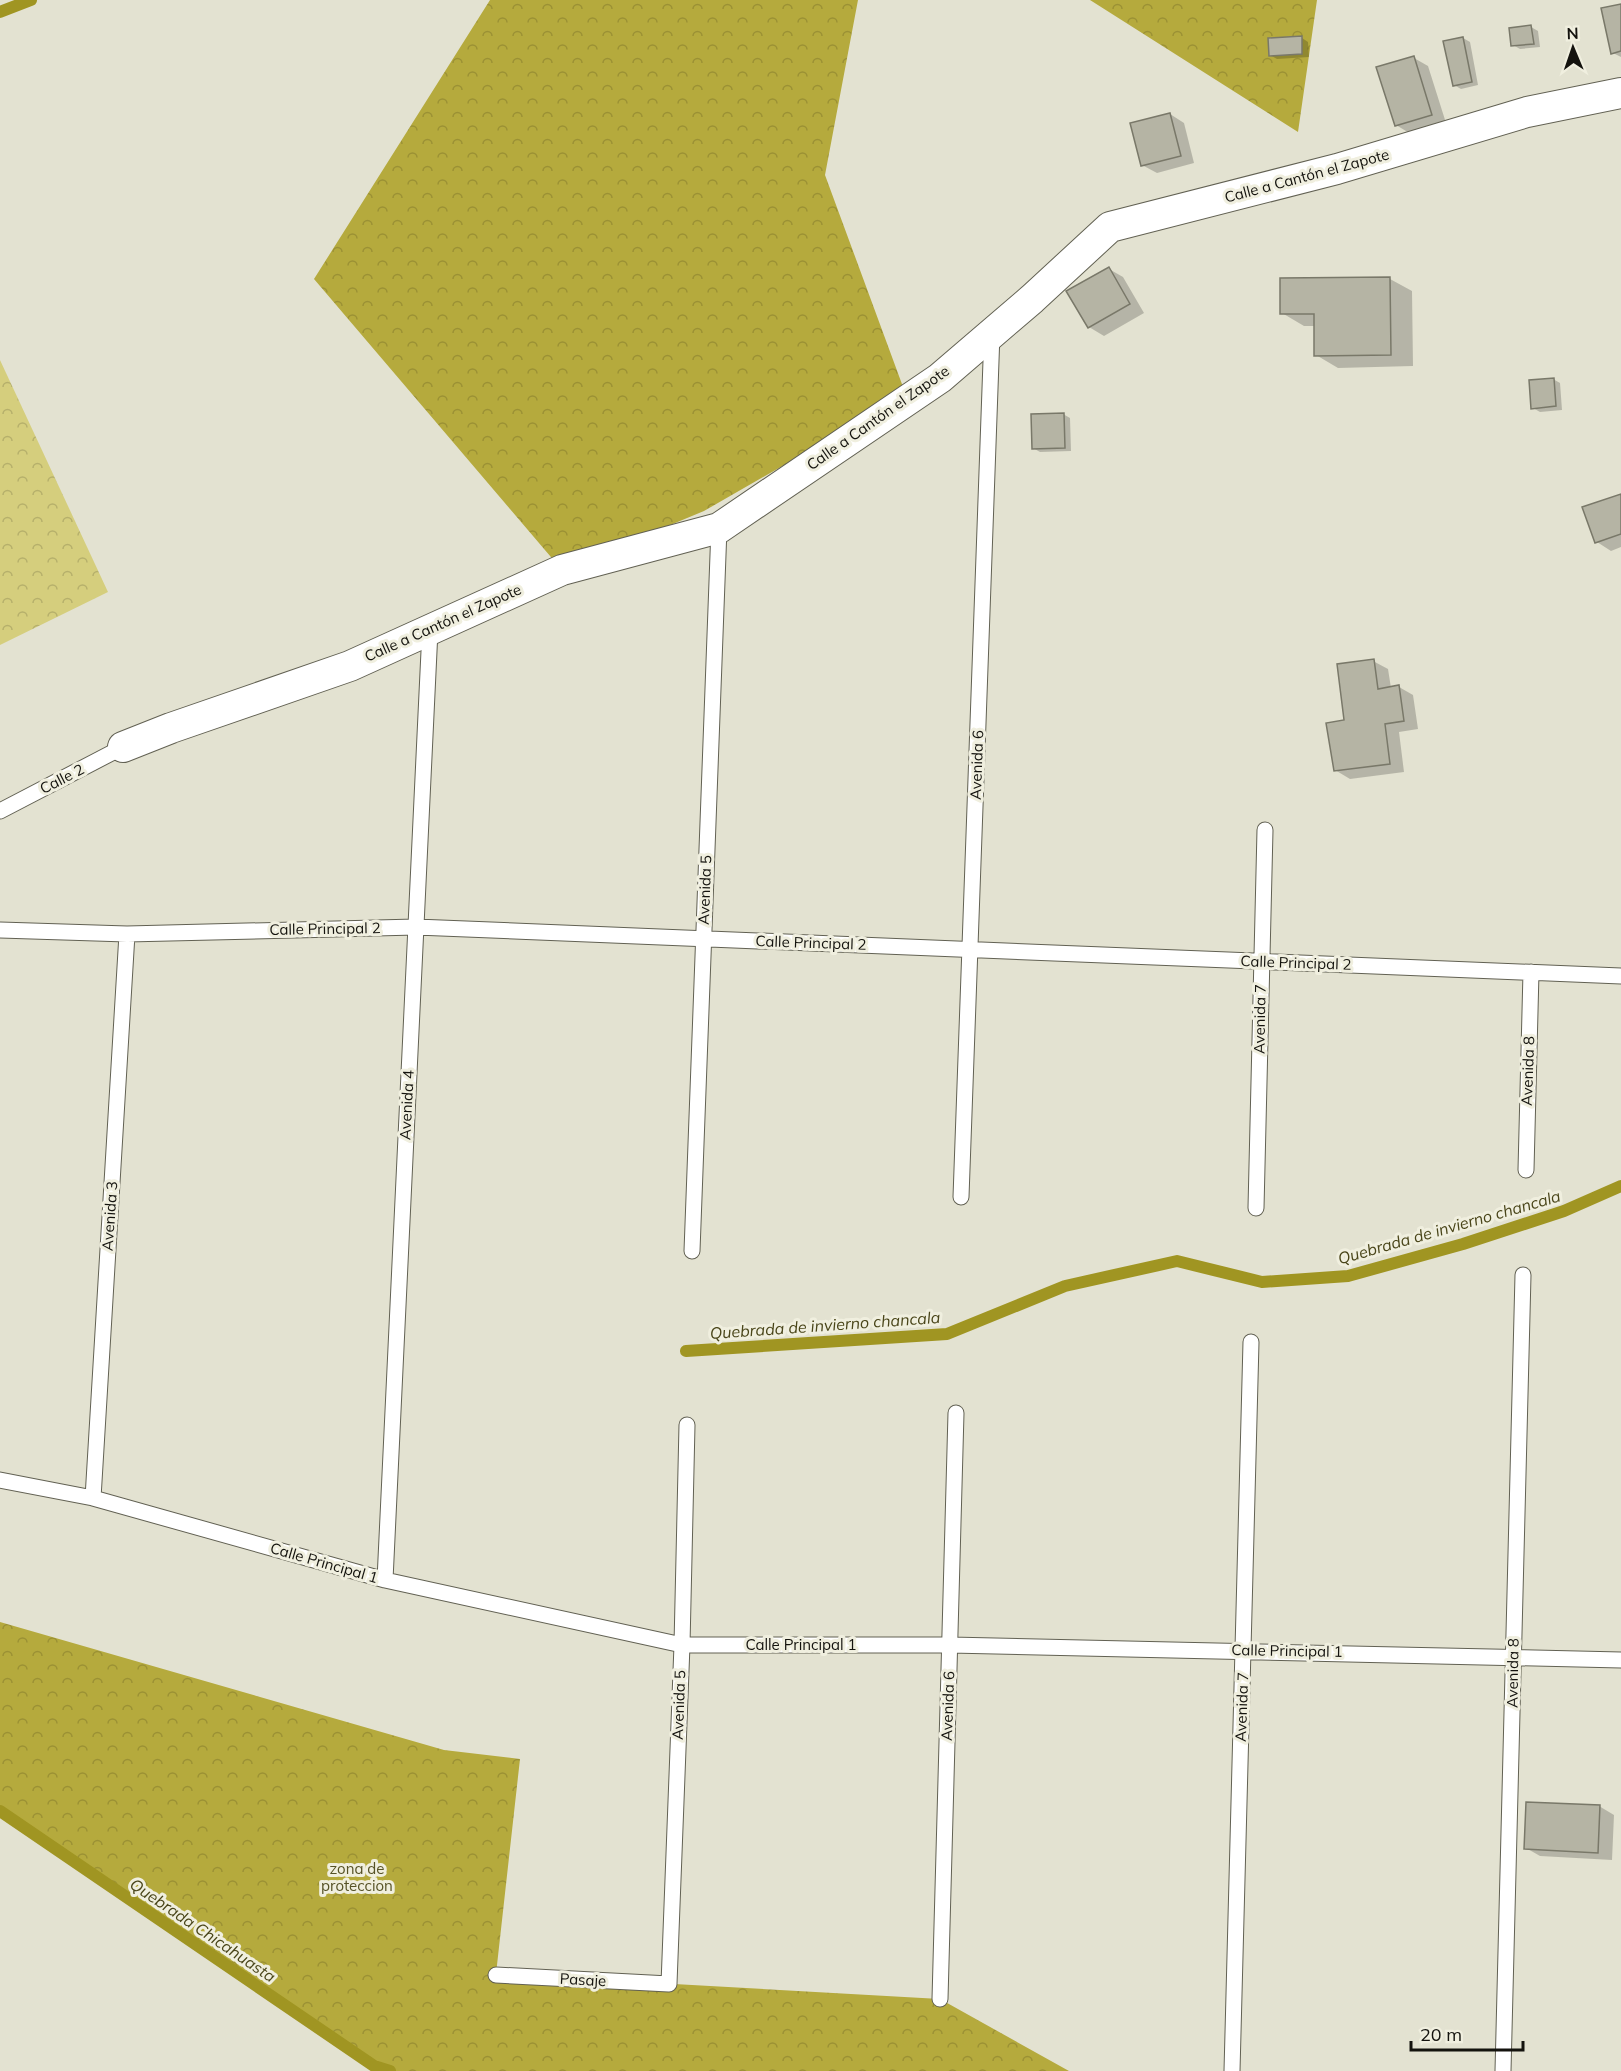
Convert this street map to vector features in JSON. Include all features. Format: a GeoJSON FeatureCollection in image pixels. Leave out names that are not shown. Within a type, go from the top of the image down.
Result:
{"type":"FeatureCollection","features":[{"type":"Feature","properties":{"kind":"street","name":"Calle a Cantón el Zapote"},"geometry":{"type":"LineString","coordinates":[[123,747],[350,666],[562,570],[718,528],[940,378],[1110,227],[1337,170],[1527,112],[1621,93]]}},
{"type":"Feature","properties":{"kind":"lane","name":"Avenida 6"},"geometry":{"type":"LineString","coordinates":[[961,1197],[992,333]]}},
{"type":"Feature","properties":{"kind":"lane","name":"Avenida 5"},"geometry":{"type":"LineString","coordinates":[[692,1251],[718,528]]}},
{"type":"Feature","properties":{"kind":"lane","name":"Avenida 4"},"geometry":{"type":"LineString","coordinates":[[385,1580],[430,630]]}},
{"type":"Feature","properties":{"kind":"lane","name":"Calle 2"},"geometry":{"type":"LineString","coordinates":[[0,811],[123,747]]}},
{"type":"Feature","properties":{"kind":"lane","name":"Avenida 7"},"geometry":{"type":"LineString","coordinates":[[1256,1208],[1265,830]]}},
{"type":"Feature","properties":{"kind":"lane","name":"Calle Principal 2"},"geometry":{"type":"LineString","coordinates":[[0,930],[127,934],[416,927],[1621,976]]}},
{"type":"Feature","properties":{"kind":"lane","name":"Avenida 3"},"geometry":{"type":"LineString","coordinates":[[93,1498],[127,934]]}},
{"type":"Feature","properties":{"kind":"lane","name":"Avenida 8"},"geometry":{"type":"LineString","coordinates":[[1526,1170],[1531,972]]}},
{"type":"Feature","properties":{"kind":"lane","name":"Avenida 8"},"geometry":{"type":"LineString","coordinates":[[1503,2071],[1523,1275]]}},
{"type":"Feature","properties":{"kind":"lane","name":"Avenida 7"},"geometry":{"type":"LineString","coordinates":[[1232,2071],[1251,1342]]}},
{"type":"Feature","properties":{"kind":"lane","name":"Avenida 6"},"geometry":{"type":"LineString","coordinates":[[940,1999],[956,1413]]}},
{"type":"Feature","properties":{"kind":"lane","name":"Avenida 5"},"geometry":{"type":"LineString","coordinates":[[669,1984],[682,1645],[687,1425]]}},
{"type":"Feature","properties":{"kind":"lane","name":"Calle Principal 1"},"geometry":{"type":"LineString","coordinates":[[0,1480],[93,1498],[385,1580],[682,1645],[950,1645],[1621,1660]]}},
{"type":"Feature","properties":{"kind":"lane","name":"Pasaje"},"geometry":{"type":"LineString","coordinates":[[496,1975],[669,1984]]}},
{"type":"Feature","properties":{"kind":"green space"},"geometry":{"type":"Polygon","coordinates":[[[490,0],[858,0],[825,175],[906,395],[704,511],[562,570],[314,279],[490,0]]]}},
{"type":"Feature","properties":{"kind":"green space"},"geometry":{"type":"Polygon","coordinates":[[[1090,0],[1317,0],[1298,132],[1090,0]]]}},
{"type":"Feature","properties":{"kind":"green space"},"geometry":{"type":"Polygon","coordinates":[[[0,360],[108,592],[0,645],[0,360]]]}},
{"type":"Feature","properties":{"kind":"green space","name":"zona de proteccion"},"geometry":{"type":"Polygon","coordinates":[[[0,1622],[444,1750],[520,1759],[496,1974],[940,1999],[1069,2071],[390,2071],[374,2066],[0,1811],[0,1622]]]}},
{"type":"Feature","properties":{"kind":"building"},"geometry":{"type":"Polygon","coordinates":[[[1621,4],[1621,51],[1611,54],[1601,8],[1621,4]]]}},
{"type":"Feature","properties":{"kind":"building"},"geometry":{"type":"Polygon","coordinates":[[[1531,25],[1534,44],[1511,46],[1509,28],[1531,25]]]}},
{"type":"Feature","properties":{"kind":"building"},"geometry":{"type":"Polygon","coordinates":[[[1302,36],[1302,54],[1269,56],[1268,38],[1302,36]]]}},
{"type":"Feature","properties":{"kind":"building"},"geometry":{"type":"Polygon","coordinates":[[[1463,37],[1472,82],[1453,86],[1443,41],[1463,37]]]}},
{"type":"Feature","properties":{"kind":"building"},"geometry":{"type":"Polygon","coordinates":[[[1414,56],[1432,115],[1395,126],[1376,67],[1414,56]]]}},
{"type":"Feature","properties":{"kind":"building"},"geometry":{"type":"Polygon","coordinates":[[[1170,113],[1181,156],[1141,166],[1130,123],[1170,113]]]}},
{"type":"Feature","properties":{"kind":"building"},"geometry":{"type":"Polygon","coordinates":[[[1109,267],[1130,304],[1088,328],[1066,291],[1109,267]]]}},
{"type":"Feature","properties":{"kind":"building"},"geometry":{"type":"Polygon","coordinates":[[[1390,277],[1391,355],[1314,356],[1314,314],[1280,314],[1280,278],[1390,277]]]}},
{"type":"Feature","properties":{"kind":"building"},"geometry":{"type":"Polygon","coordinates":[[[1554,378],[1556,406],[1531,409],[1529,380],[1554,378]]]}},
{"type":"Feature","properties":{"kind":"building"},"geometry":{"type":"Polygon","coordinates":[[[1064,413],[1065,448],[1032,449],[1031,414],[1064,413]]]}},
{"type":"Feature","properties":{"kind":"building"},"geometry":{"type":"Polygon","coordinates":[[[1621,494],[1621,534],[1595,543],[1582,507],[1621,494]]]}},
{"type":"Feature","properties":{"kind":"building"},"geometry":{"type":"Polygon","coordinates":[[[1374,659],[1378,689],[1399,685],[1404,721],[1385,724],[1390,764],[1334,771],[1326,723],[1344,720],[1337,664],[1374,659]]]}},
{"type":"Feature","properties":{"kind":"building"},"geometry":{"type":"Polygon","coordinates":[[[1526,1802],[1600,1805],[1598,1853],[1524,1849],[1526,1802]]]}},
{"type":"Feature","properties":{"kind":"waterway"},"geometry":{"type":"LineString","coordinates":[[0,12],[31,0]]}},
{"type":"Feature","properties":{"kind":"waterway","name":"Quebrada de invierno chancala"},"geometry":{"type":"LineString","coordinates":[[686,1351],[947,1334],[1065,1286],[1177,1261],[1262,1282],[1348,1276],[1463,1244],[1564,1211],[1621,1186]]}},
{"type":"Feature","properties":{"kind":"waterway","name":"Quebrada Chicahuasta"},"geometry":{"type":"LineString","coordinates":[[0,1811],[374,2066],[390,2071]]}}]}
